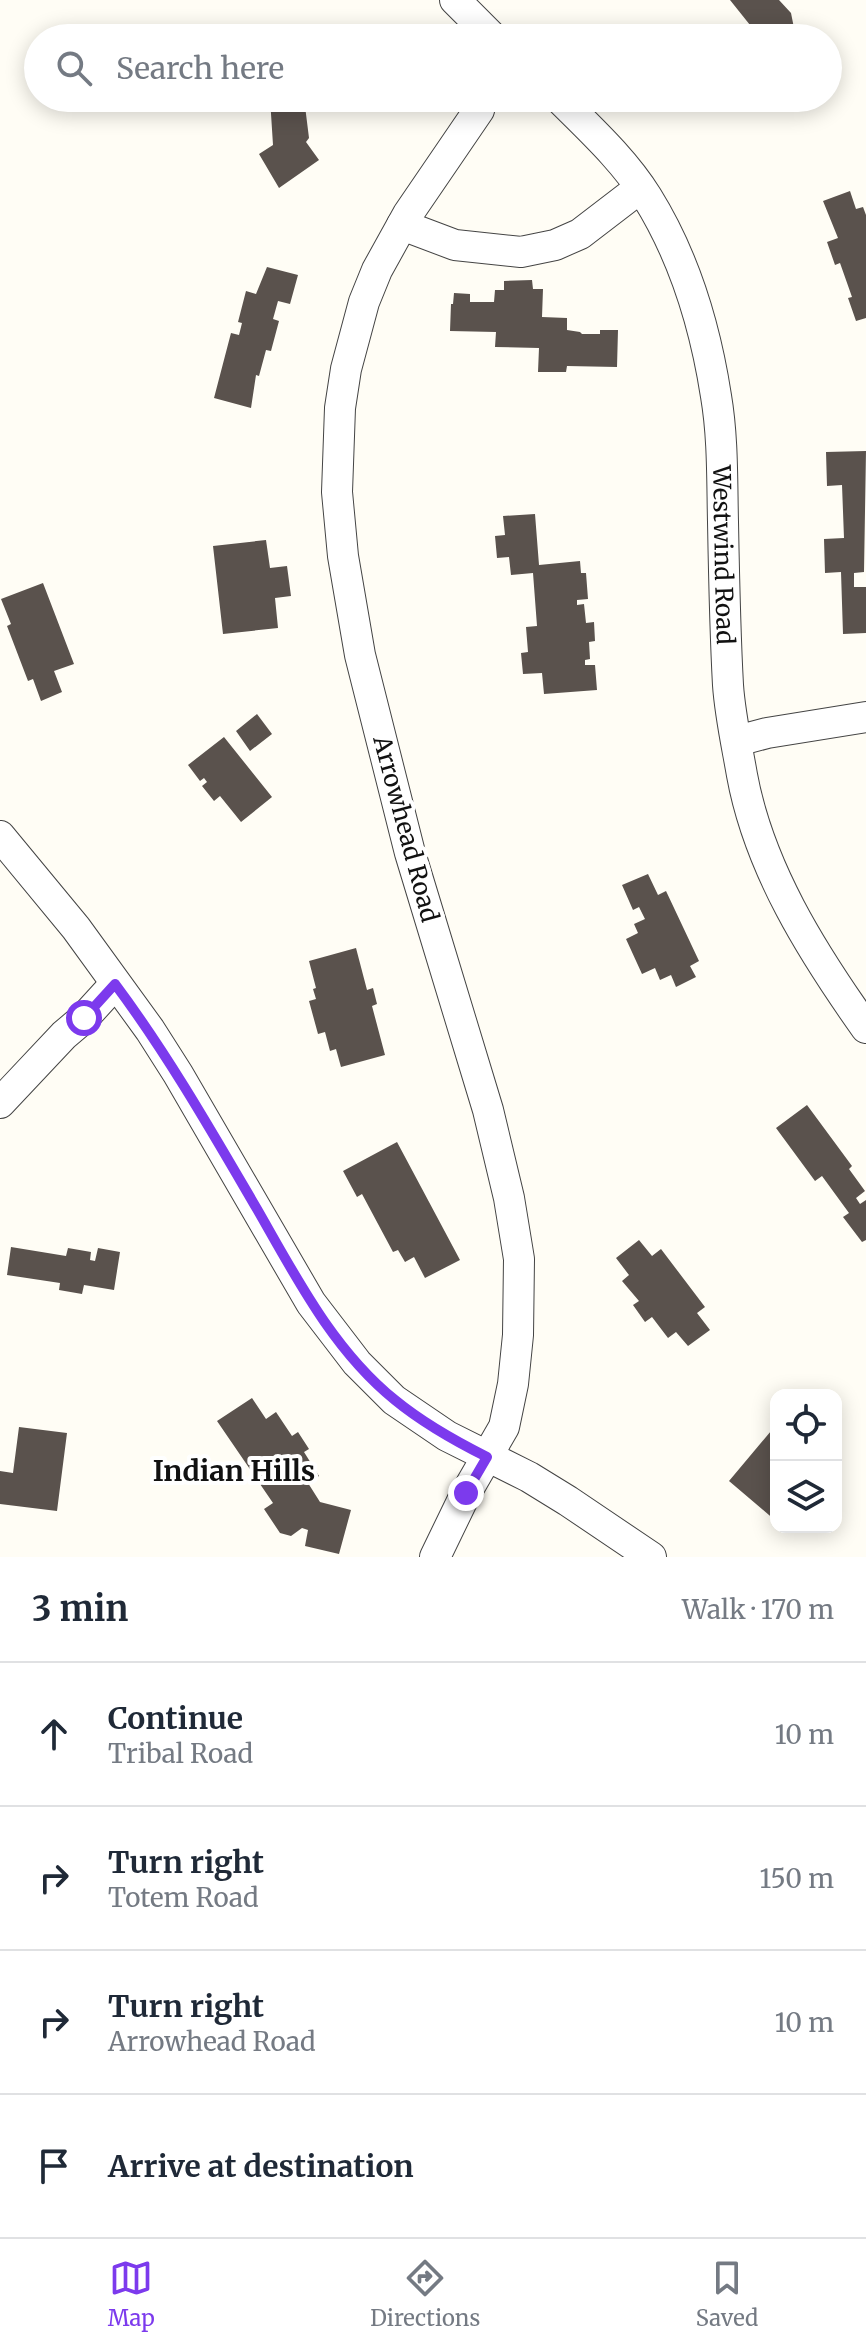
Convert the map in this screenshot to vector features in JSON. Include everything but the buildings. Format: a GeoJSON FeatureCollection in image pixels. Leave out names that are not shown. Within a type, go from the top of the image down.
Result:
{"type":"FeatureCollection","features":[{"type":"Feature","properties":{"kind":"street"},"geometry":{"type":"LineString","coordinates":[[455,0],[477,24]]}},
{"type":"Feature","properties":{"kind":"street","name":"Arrowhead Road"},"geometry":{"type":"LineString","coordinates":[[435,1557],[440,1541],[504,1427],[513,1384],[518,1335],[519,1259],[509,1198],[488,1110],[410,853],[360,655],[343,556],[337,492],[340,408],[353,336],[377,270],[402,225],[479,112]]}},
{"type":"Feature","properties":{"kind":"street","name":"Westwind Road"},"geometry":{"type":"LineString","coordinates":[[573,112],[604,142],[640,188],[677,251],[700,316],[717,397],[729,689],[747,796],[767,859],[792,912],[836,987],[866,1028]]}},
{"type":"Feature","properties":{"kind":"street"},"geometry":{"type":"LineString","coordinates":[[402,225],[455,245],[521,252],[555,245],[580,234],[640,188]]}},
{"type":"Feature","properties":{"kind":"street"},"geometry":{"type":"LineString","coordinates":[[737,741],[866,717]]}},
{"type":"Feature","properties":{"kind":"street"},"geometry":{"type":"LineString","coordinates":[[0,836],[76,928],[150,1030],[311,1303],[357,1363],[394,1400],[447,1436],[555,1493],[651,1557]]}},
{"type":"Feature","properties":{"kind":"street"},"geometry":{"type":"LineString","coordinates":[[0,1103],[115,984]]}},
{"type":"Feature","properties":{"kind":"district","name":"Indian Hills"},"geometry":{"type":"Point","coordinates":[234,1471]}},
{"type":"Feature","properties":{"kind":"route"},"geometry":{"type":"LineString","coordinates":[[84,1018],[115,984],[178,1074],[311,1303],[357,1363],[394,1400],[447,1436],[487,1457],[466,1493]]}}]}
